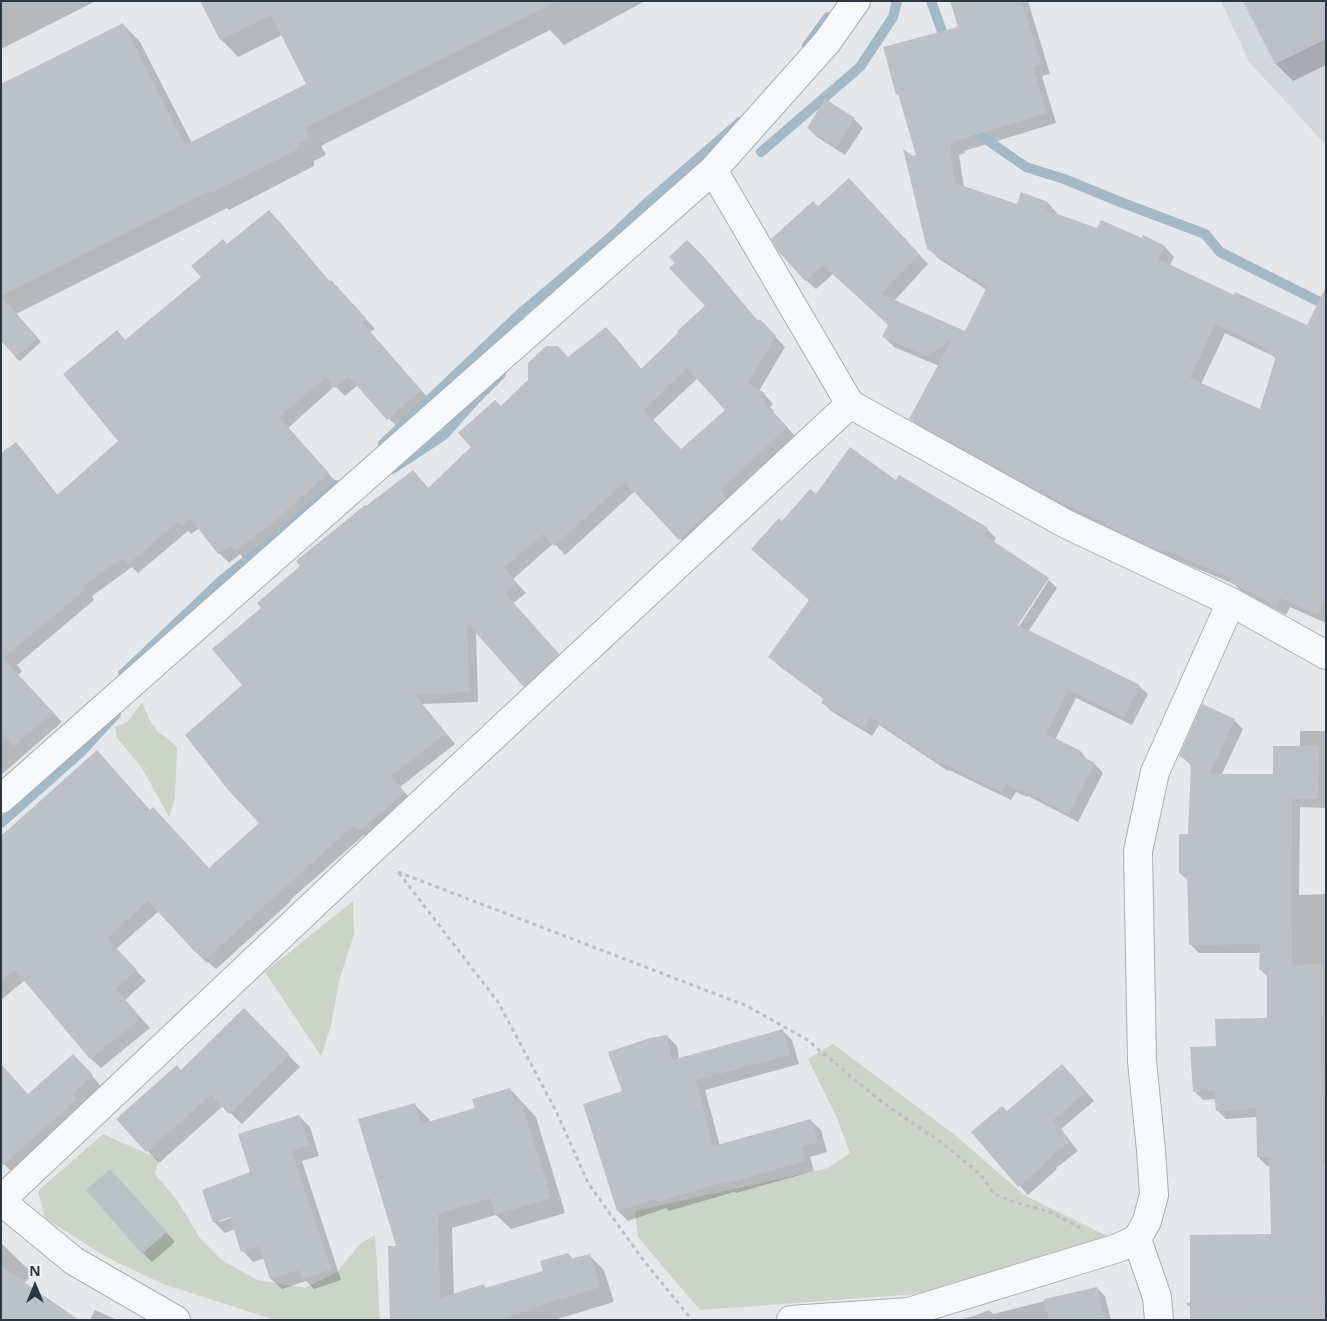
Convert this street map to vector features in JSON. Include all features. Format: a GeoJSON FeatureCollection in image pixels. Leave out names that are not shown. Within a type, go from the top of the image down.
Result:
{"type":"FeatureCollection","features":[{"type":"Feature","properties":{"kind":"street"},"geometry":{"type":"LineString","coordinates":[[1,799],[713,170],[828,42],[856,1]]}},
{"type":"Feature","properties":{"kind":"street"},"geometry":{"type":"LineString","coordinates":[[713,170],[850,404],[1066,524],[1231,602],[1326,655]]}},
{"type":"Feature","properties":{"kind":"street"},"geometry":{"type":"LineString","coordinates":[[176,1320],[74,1262],[1,1200],[850,404]]}},
{"type":"Feature","properties":{"kind":"street"},"geometry":{"type":"LineString","coordinates":[[791,1320],[910,1312],[1128,1244],[1147,1221],[1154,1195],[1142,1061],[1138,851],[1155,772],[1231,602]]}},
{"type":"Feature","properties":{"kind":"street"},"geometry":{"type":"LineString","coordinates":[[1128,1244],[1158,1308]]}},
{"type":"Feature","properties":{"kind":"path"},"geometry":{"type":"LineString","coordinates":[[366,856],[398,872],[747,1006],[806,1039],[883,1103],[938,1140],[980,1174],[994,1194],[1053,1213],[1128,1244]]}},
{"type":"Feature","properties":{"kind":"path"},"geometry":{"type":"LineString","coordinates":[[398,872],[498,1002],[556,1111],[588,1183],[644,1262],[692,1320]]}},
{"type":"Feature","properties":{"kind":"path"},"geometry":{"type":"LineString","coordinates":[[1158,1308],[1286,1301],[1326,1302]]}},
{"type":"Feature","properties":{"kind":"shaded area"},"geometry":{"type":"Polygon","coordinates":[[[1221,1],[1326,1],[1326,145],[1249,62],[1221,1]]]}},
{"type":"Feature","properties":{"kind":"green space"},"geometry":{"type":"Polygon","coordinates":[[[142,703],[151,723],[158,732],[177,747],[175,799],[169,817],[142,768],[117,738],[115,727],[127,722],[142,703]]]}},
{"type":"Feature","properties":{"kind":"green space"},"geometry":{"type":"Polygon","coordinates":[[[353,901],[354,934],[339,981],[331,1026],[321,1056],[265,972],[353,901]]]}},
{"type":"Feature","properties":{"kind":"green space"},"geometry":{"type":"Polygon","coordinates":[[[833,1044],[955,1135],[1024,1195],[1107,1236],[944,1292],[700,1310],[638,1237],[635,1211],[828,1168],[850,1153],[837,1118],[808,1059],[833,1044]]]}},
{"type":"Feature","properties":{"kind":"green space"},"geometry":{"type":"Polygon","coordinates":[[[103,1134],[159,1159],[155,1174],[178,1202],[200,1238],[222,1260],[257,1280],[305,1288],[337,1272],[360,1244],[375,1235],[380,1320],[275,1320],[163,1284],[106,1257],[45,1218],[38,1191],[103,1134]]]}},
{"type":"Feature","properties":{"kind":"building"},"geometry":{"type":"Polygon","coordinates":[[[200,1],[557,1],[305,128],[309,137],[298,144],[298,149],[211,193],[209,191],[1,296],[1,84],[123,23],[185,145],[306,84],[271,15],[220,40],[200,1]]]}},
{"type":"Feature","properties":{"kind":"building"},"geometry":{"type":"Polygon","coordinates":[[[950,1],[1022,1],[1041,64],[1033,66],[1047,113],[955,141],[956,143],[950,145],[955,183],[1017,204],[1021,192],[1048,202],[1046,210],[1097,228],[1101,220],[1142,238],[1143,235],[1165,246],[1158,259],[1234,295],[1235,292],[1307,325],[1326,287],[1326,597],[1318,615],[1280,598],[1276,606],[1230,582],[1232,578],[1164,550],[1163,552],[1110,527],[1110,525],[1043,493],[909,419],[952,339],[927,356],[882,337],[888,325],[823,265],[805,281],[779,252],[771,239],[813,201],[818,206],[849,178],[919,254],[881,294],[965,331],[987,287],[927,249],[903,149],[913,156],[916,155],[898,94],[896,95],[883,47],[958,27],[950,1]],[[1215,324],[1190,378],[1260,409],[1276,356],[1267,352],[1268,349],[1215,324]]]}},
{"type":"Feature","properties":{"kind":"building"},"geometry":{"type":"Polygon","coordinates":[[[1243,1],[1326,1],[1326,39],[1275,64],[1243,1]]]}},
{"type":"Feature","properties":{"kind":"building"},"geometry":{"type":"Polygon","coordinates":[[[825,99],[855,118],[836,147],[807,128],[825,99]]]}},
{"type":"Feature","properties":{"kind":"building"},"geometry":{"type":"Polygon","coordinates":[[[269,210],[329,282],[331,280],[366,318],[362,322],[421,390],[387,420],[348,376],[335,388],[326,377],[279,417],[329,473],[269,526],[235,551],[230,545],[218,554],[190,518],[181,526],[178,522],[128,564],[122,558],[83,586],[86,589],[3,658],[53,712],[14,746],[1,732],[1,453],[16,442],[56,496],[118,441],[63,374],[117,330],[125,340],[201,277],[191,266],[223,239],[227,244],[269,210]]]}},
{"type":"Feature","properties":{"kind":"building"},"geometry":{"type":"Polygon","coordinates":[[[687,240],[706,259],[758,321],[760,319],[776,336],[748,383],[765,393],[761,396],[764,402],[787,427],[720,490],[726,497],[679,540],[625,482],[554,546],[543,534],[504,568],[517,583],[505,593],[559,654],[524,687],[467,623],[469,692],[414,694],[446,733],[391,776],[405,793],[359,831],[354,825],[205,960],[197,954],[148,901],[107,938],[137,970],[116,989],[141,1018],[90,1059],[15,970],[1,982],[1,836],[97,750],[150,810],[153,807],[209,868],[259,823],[229,791],[185,735],[242,685],[212,649],[261,608],[257,603],[300,566],[296,561],[365,505],[413,470],[428,488],[471,447],[458,433],[495,400],[501,406],[528,380],[528,363],[546,346],[558,346],[568,357],[606,327],[641,369],[678,333],[677,331],[705,306],[669,268],[675,263],[669,257],[687,240]],[[687,368],[644,410],[681,449],[725,410],[687,368]]]}},
{"type":"Feature","properties":{"kind":"building"},"geometry":{"type":"Polygon","coordinates":[[[1,296],[38,338],[16,357],[1,341],[1,296]]]}},
{"type":"Feature","properties":{"kind":"building"},"geometry":{"type":"Polygon","coordinates":[[[850,447],[896,480],[899,475],[988,528],[984,535],[1049,578],[1018,625],[1140,685],[1124,717],[1068,690],[1046,734],[1081,751],[1079,755],[1095,763],[1069,814],[1019,788],[1018,790],[1007,784],[1002,792],[939,763],[870,717],[863,728],[821,703],[824,698],[768,657],[809,600],[751,549],[779,518],[782,521],[810,489],[816,494],[850,447]]]}},
{"type":"Feature","properties":{"kind":"building"},"geometry":{"type":"Polygon","coordinates":[[[1202,704],[1235,719],[1209,774],[1273,774],[1273,746],[1319,746],[1318,799],[1292,799],[1291,894],[1292,965],[1323,964],[1323,1016],[1320,1016],[1323,1164],[1326,1164],[1326,1320],[1190,1320],[1190,1235],[1271,1234],[1269,1157],[1257,1157],[1256,1108],[1216,1111],[1214,1090],[1193,1092],[1190,1047],[1216,1046],[1215,1019],[1267,1018],[1267,970],[1259,970],[1260,944],[1189,945],[1187,873],[1179,873],[1179,834],[1188,834],[1191,762],[1179,756],[1202,704]]]}},
{"type":"Feature","properties":{"kind":"building"},"geometry":{"type":"Polygon","coordinates":[[[244,1008],[290,1055],[229,1114],[211,1095],[146,1152],[116,1119],[177,1065],[181,1070],[244,1008]]]}},
{"type":"Feature","properties":{"kind":"building"},"geometry":{"type":"Polygon","coordinates":[[[783,1029],[790,1055],[696,1080],[713,1146],[811,1119],[818,1142],[801,1147],[805,1161],[725,1184],[724,1182],[658,1202],[657,1199],[617,1211],[583,1104],[622,1091],[608,1052],[650,1038],[667,1035],[672,1060],[783,1029]]]}},
{"type":"Feature","properties":{"kind":"building"},"geometry":{"type":"Polygon","coordinates":[[[73,1054],[93,1075],[72,1094],[77,1099],[1,1167],[1,1064],[28,1094],[73,1054]]]}},
{"type":"Feature","properties":{"kind":"building"},"geometry":{"type":"Polygon","coordinates":[[[1062,1064],[1086,1092],[1053,1120],[1070,1141],[1018,1187],[971,1132],[1002,1106],[1007,1111],[1062,1064]]]}},
{"type":"Feature","properties":{"kind":"building"},"geometry":{"type":"Polygon","coordinates":[[[510,1088],[515,1103],[521,1101],[551,1198],[495,1215],[490,1198],[438,1214],[440,1298],[484,1284],[485,1288],[543,1271],[540,1261],[568,1253],[570,1259],[590,1254],[600,1287],[528,1309],[529,1311],[495,1320],[390,1320],[388,1246],[396,1246],[358,1119],[415,1103],[421,1124],[475,1108],[472,1099],[510,1088]]]}},
{"type":"Feature","properties":{"kind":"building"},"geometry":{"type":"Polygon","coordinates":[[[299,1115],[309,1145],[292,1151],[331,1269],[302,1279],[299,1270],[270,1279],[259,1246],[241,1252],[230,1217],[213,1223],[202,1190],[250,1172],[238,1134],[299,1115]]]}},
{"type":"Feature","properties":{"kind":"building"},"geometry":{"type":"Polygon","coordinates":[[[110,1169],[167,1232],[142,1254],[86,1190],[110,1169]]]}},
{"type":"Feature","properties":{"kind":"building"},"geometry":{"type":"Polygon","coordinates":[[[1,1266],[79,1320],[1,1320],[1,1266]]]}},
{"type":"Feature","properties":{"kind":"building"},"geometry":{"type":"Polygon","coordinates":[[[1097,1287],[1105,1320],[1049,1320],[1044,1299],[1097,1287]]]}},
{"type":"Feature","properties":{"kind":"waterway"},"geometry":{"type":"LineString","coordinates":[[761,152],[860,67],[893,17],[897,1]]}},
{"type":"Feature","properties":{"kind":"waterway"},"geometry":{"type":"LineString","coordinates":[[931,1],[946,42]]}},
{"type":"Feature","properties":{"kind":"waterway"},"geometry":{"type":"LineString","coordinates":[[807,46],[828,17]]}},
{"type":"Feature","properties":{"kind":"waterway"},"geometry":{"type":"LineString","coordinates":[[383,444],[522,312],[612,236],[740,122]]}},
{"type":"Feature","properties":{"kind":"waterway"},"geometry":{"type":"LineString","coordinates":[[972,123],[974,131],[1026,167],[1064,179],[1205,234],[1220,252],[1326,305]]}},
{"type":"Feature","properties":{"kind":"waterway"},"geometry":{"type":"LineString","coordinates":[[392,469],[444,435],[501,374]]}},
{"type":"Feature","properties":{"kind":"waterway"},"geometry":{"type":"LineString","coordinates":[[123,674],[222,580],[279,535],[336,485]]}},
{"type":"Feature","properties":{"kind":"waterway"},"geometry":{"type":"LineString","coordinates":[[1,823],[81,752],[116,714]]}}]}
